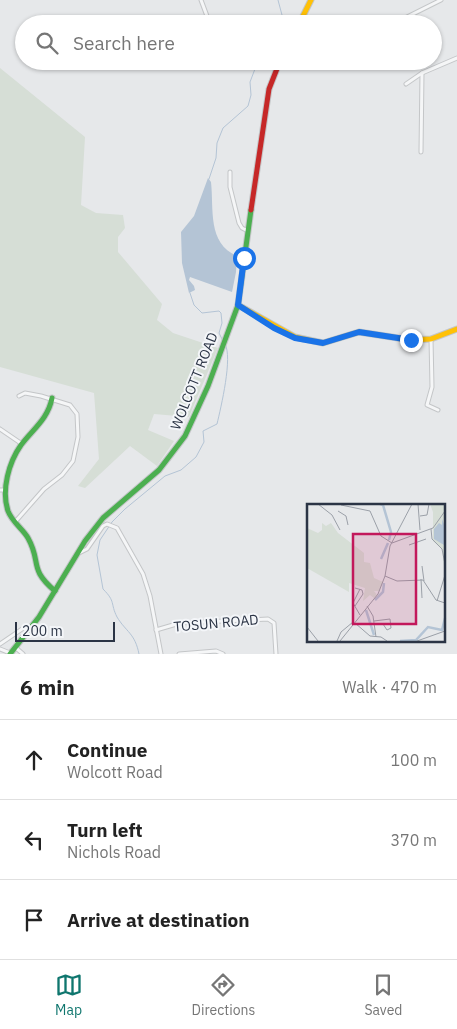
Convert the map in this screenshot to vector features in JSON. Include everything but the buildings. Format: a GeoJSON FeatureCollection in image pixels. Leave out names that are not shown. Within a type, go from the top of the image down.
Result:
{"type":"FeatureCollection","features":[{"type":"Feature","properties":{"kind":"main road"},"geometry":{"type":"LineString","coordinates":[[304,15],[311,0]]}},
{"type":"Feature","properties":{"kind":"main road","name":"WOLCOTT ROAD"},"geometry":{"type":"LineString","coordinates":[[11,654],[30,629],[78,553],[109,511],[159,470],[174,453],[185,436],[208,384],[238,305],[264,117],[276,70]]}},
{"type":"Feature","properties":{"kind":"main road"},"geometry":{"type":"LineString","coordinates":[[238,305],[274,328],[295,338],[323,343],[359,332],[411,340],[431,338],[457,329]]}},
{"type":"Feature","properties":{"kind":"main road"},"geometry":{"type":"LineString","coordinates":[[52,398],[51,408],[45,420],[22,444],[3,490],[8,512],[30,543],[38,578],[55,591]]}},
{"type":"Feature","properties":{"kind":"street"},"geometry":{"type":"LineString","coordinates":[[201,0],[207,15]]}},
{"type":"Feature","properties":{"kind":"street"},"geometry":{"type":"LineString","coordinates":[[411,15],[441,0]]}},
{"type":"Feature","properties":{"kind":"street"},"geometry":{"type":"LineString","coordinates":[[442,64],[457,58]]}},
{"type":"Feature","properties":{"kind":"street"},"geometry":{"type":"LineString","coordinates":[[406,84],[429,70]]}},
{"type":"Feature","properties":{"kind":"street"},"geometry":{"type":"LineString","coordinates":[[421,152],[422,73]]}},
{"type":"Feature","properties":{"kind":"street"},"geometry":{"type":"LineString","coordinates":[[230,172],[230,187],[239,224],[248,231]]}},
{"type":"Feature","properties":{"kind":"street"},"geometry":{"type":"LineString","coordinates":[[431,338],[432,387],[427,405],[438,410]]}},
{"type":"Feature","properties":{"kind":"street"},"geometry":{"type":"LineString","coordinates":[[14,523],[44,489],[62,475],[73,461],[78,438],[77,414],[70,405],[52,398],[25,394],[19,396]]}},
{"type":"Feature","properties":{"kind":"street"},"geometry":{"type":"LineString","coordinates":[[0,429],[22,444]]}},
{"type":"Feature","properties":{"kind":"street","name":"TOSUN ROAD"},"geometry":{"type":"LineString","coordinates":[[78,553],[87,549],[100,530],[107,524],[116,526],[143,574],[150,596],[161,654]]}},
{"type":"Feature","properties":{"kind":"street","name":"TOSUN ROAD"},"geometry":{"type":"LineString","coordinates":[[156,630],[180,623],[268,619],[274,623],[276,654]]}},
{"type":"Feature","properties":{"kind":"street"},"geometry":{"type":"LineString","coordinates":[[0,644],[25,628],[30,629]]}},
{"type":"Feature","properties":{"kind":"street"},"geometry":{"type":"LineString","coordinates":[[16,648],[23,654]]}},
{"type":"Feature","properties":{"kind":"street"},"geometry":{"type":"LineString","coordinates":[[0,649],[11,654]]}},
{"type":"Feature","properties":{"kind":"street","name":"TOSUN ROAD"},"geometry":{"type":"LineString","coordinates":[[179,654],[216,651],[223,654]]}},
{"type":"Feature","properties":{"kind":"shaded area"},"geometry":{"type":"Polygon","coordinates":[[[0,68],[85,137],[81,205],[96,213],[123,215],[125,228],[118,237],[118,252],[162,304],[157,320],[173,333],[218,348],[189,417],[154,414],[148,430],[174,441],[157,466],[130,446],[85,488],[78,486],[99,459],[94,393],[0,367],[0,68]]]}},
{"type":"Feature","properties":{"kind":"water"},"geometry":{"type":"Polygon","coordinates":[[[208,178],[211,182],[216,234],[227,250],[237,256],[236,272],[232,292],[190,277],[189,280],[195,290],[189,293],[182,263],[181,232],[194,216],[208,178]]]}},
{"type":"Feature","properties":{"kind":"waterway"},"geometry":{"type":"LineString","coordinates":[[278,0],[282,15]]}},
{"type":"Feature","properties":{"kind":"waterway"},"geometry":{"type":"LineString","coordinates":[[209,179],[216,158],[217,143],[223,128],[248,106],[251,95],[250,82],[255,70]]}},
{"type":"Feature","properties":{"kind":"waterway"},"geometry":{"type":"LineString","coordinates":[[190,293],[194,305],[202,313],[219,311],[221,313],[222,323],[219,333],[223,341]]}},
{"type":"Feature","properties":{"kind":"waterway"},"geometry":{"type":"LineString","coordinates":[[139,654],[135,641],[120,622],[111,600],[103,589],[97,555],[100,540],[112,522],[125,509],[165,476],[181,470],[196,457],[204,442],[203,431],[217,424],[227,371],[228,360],[225,344]]}},
{"type":"Feature","properties":{"kind":"traffic: fast"},"geometry":{"type":"LineString","coordinates":[[10,654],[39,617],[85,541],[103,518],[159,470],[185,436],[208,386],[238,305],[251,210]]}},
{"type":"Feature","properties":{"kind":"traffic: fast"},"geometry":{"type":"LineString","coordinates":[[52,398],[44,418],[21,445],[13,460],[7,477],[5,494],[8,511],[12,519],[28,538],[41,577],[55,591]]}},
{"type":"Feature","properties":{"kind":"traffic: slow"},"geometry":{"type":"LineString","coordinates":[[304,15],[311,0]]}},
{"type":"Feature","properties":{"kind":"traffic: slow"},"geometry":{"type":"LineString","coordinates":[[238,305],[295,337],[323,343],[359,332],[411,340],[431,339],[457,329]]}},
{"type":"Feature","properties":{"kind":"traffic: jam"},"geometry":{"type":"LineString","coordinates":[[251,210],[269,89],[276,70]]}},
{"type":"Feature","properties":{"kind":"route"},"geometry":{"type":"LineString","coordinates":[[244,258],[238,305],[274,328],[295,338],[323,343],[359,332],[411,340]]}}]}
